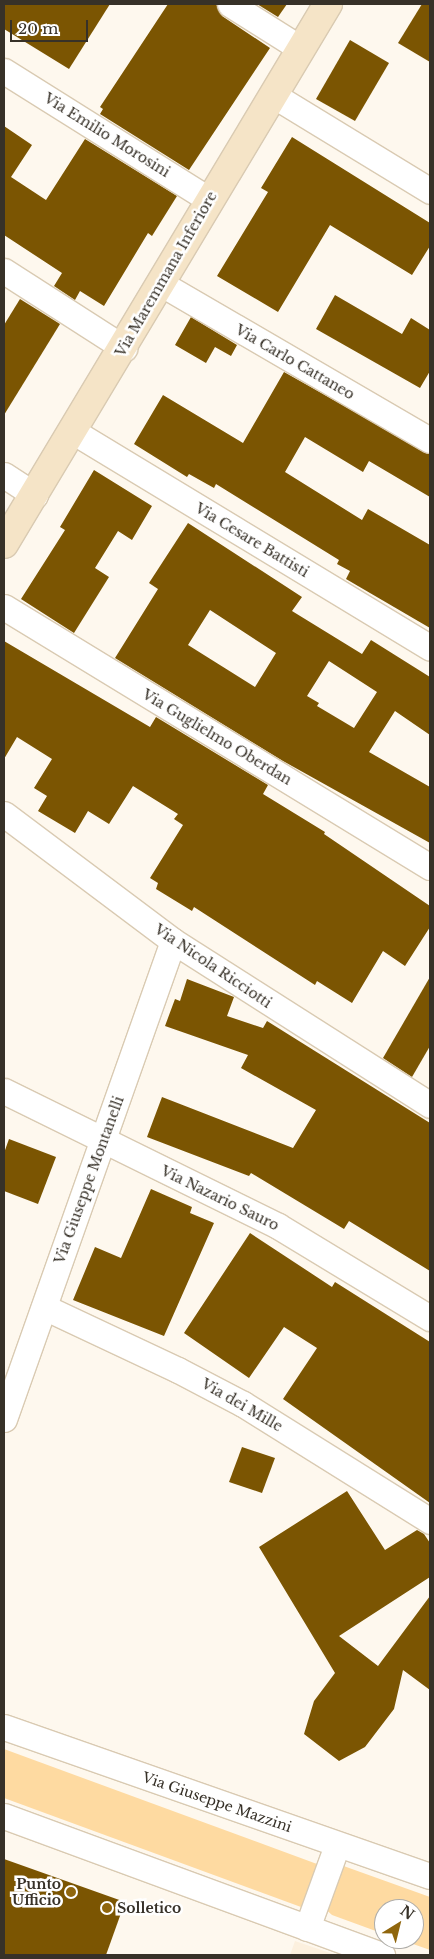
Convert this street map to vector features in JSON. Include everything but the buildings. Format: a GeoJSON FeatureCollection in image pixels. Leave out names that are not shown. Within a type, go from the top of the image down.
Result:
{"type":"FeatureCollection","features":[{"type":"Feature","properties":{"kind":"main road","name":"Via Maremmana Inferiore"},"geometry":{"type":"LineString","coordinates":[[4,544],[74,432],[160,283],[328,4]]}},
{"type":"Feature","properties":{"kind":"street"},"geometry":{"type":"LineString","coordinates":[[230,4],[300,48]]}},
{"type":"Feature","properties":{"kind":"street","name":"Via Emilio Morosini"},"geometry":{"type":"LineString","coordinates":[[4,71],[210,200]]}},
{"type":"Feature","properties":{"kind":"street"},"geometry":{"type":"LineString","coordinates":[[273,95],[430,191]]}},
{"type":"Feature","properties":{"kind":"street"},"geometry":{"type":"LineString","coordinates":[[4,271],[124,348]]}},
{"type":"Feature","properties":{"kind":"street","name":"Via Carlo Cattaneo"},"geometry":{"type":"LineString","coordinates":[[160,283],[430,440]]}},
{"type":"Feature","properties":{"kind":"street","name":"Via Cesare Battisti"},"geometry":{"type":"LineString","coordinates":[[74,432],[430,648]]}},
{"type":"Feature","properties":{"kind":"street"},"geometry":{"type":"LineString","coordinates":[[4,475],[35,495]]}},
{"type":"Feature","properties":{"kind":"street","name":"Via Guglielmo Oberdan"},"geometry":{"type":"LineString","coordinates":[[4,607],[430,867]]}},
{"type":"Feature","properties":{"kind":"street","name":"Via Nicola Ricciotti"},"geometry":{"type":"LineString","coordinates":[[4,814],[173,941],[430,1105]]}},
{"type":"Feature","properties":{"kind":"street","name":"Via Giuseppe Montanelli"},"geometry":{"type":"LineString","coordinates":[[4,1419],[173,941]]}},
{"type":"Feature","properties":{"kind":"street","name":"Via Nazario Sauro"},"geometry":{"type":"LineString","coordinates":[[4,1091],[103,1142],[278,1226],[430,1318]]}},
{"type":"Feature","properties":{"kind":"street","name":"Via dei Mille"},"geometry":{"type":"LineString","coordinates":[[44,1307],[178,1370],[243,1404],[430,1521]]}},
{"type":"Feature","properties":{"kind":"street","name":"Via Giuseppe Mazzini"},"geometry":{"type":"LineString","coordinates":[[4,1727],[336,1845],[430,1876]]}},
{"type":"Feature","properties":{"kind":"street"},"geometry":{"type":"LineString","coordinates":[[4,1816],[382,1955]]}},
{"type":"Feature","properties":{"kind":"street"},"geometry":{"type":"LineString","coordinates":[[307,1928],[336,1845]]}},
{"type":"Feature","properties":{"kind":"shaded area"},"geometry":{"type":"Polygon","coordinates":[[[4,1749],[317,1864],[301,1907],[4,1798],[4,1749]]]}},
{"type":"Feature","properties":{"kind":"shaded area"},"geometry":{"type":"Polygon","coordinates":[[[338,1864],[430,1897],[430,1950],[424,1948],[424,1899],[374,1899],[374,1930],[332,1915],[323,1907],[338,1864]]]}},
{"type":"Feature","properties":{"kind":"shaded area"},"geometry":{"type":"Polygon","coordinates":[[[295,1941],[336,1955],[290,1955],[295,1941]]]}},
{"type":"Feature","properties":{"kind":"place","name":"Punto Ufficio"},"geometry":{"type":"Point","coordinates":[71,1892]}},
{"type":"Feature","properties":{"kind":"place","name":"Solletico"},"geometry":{"type":"Point","coordinates":[107,1908]}}]}
